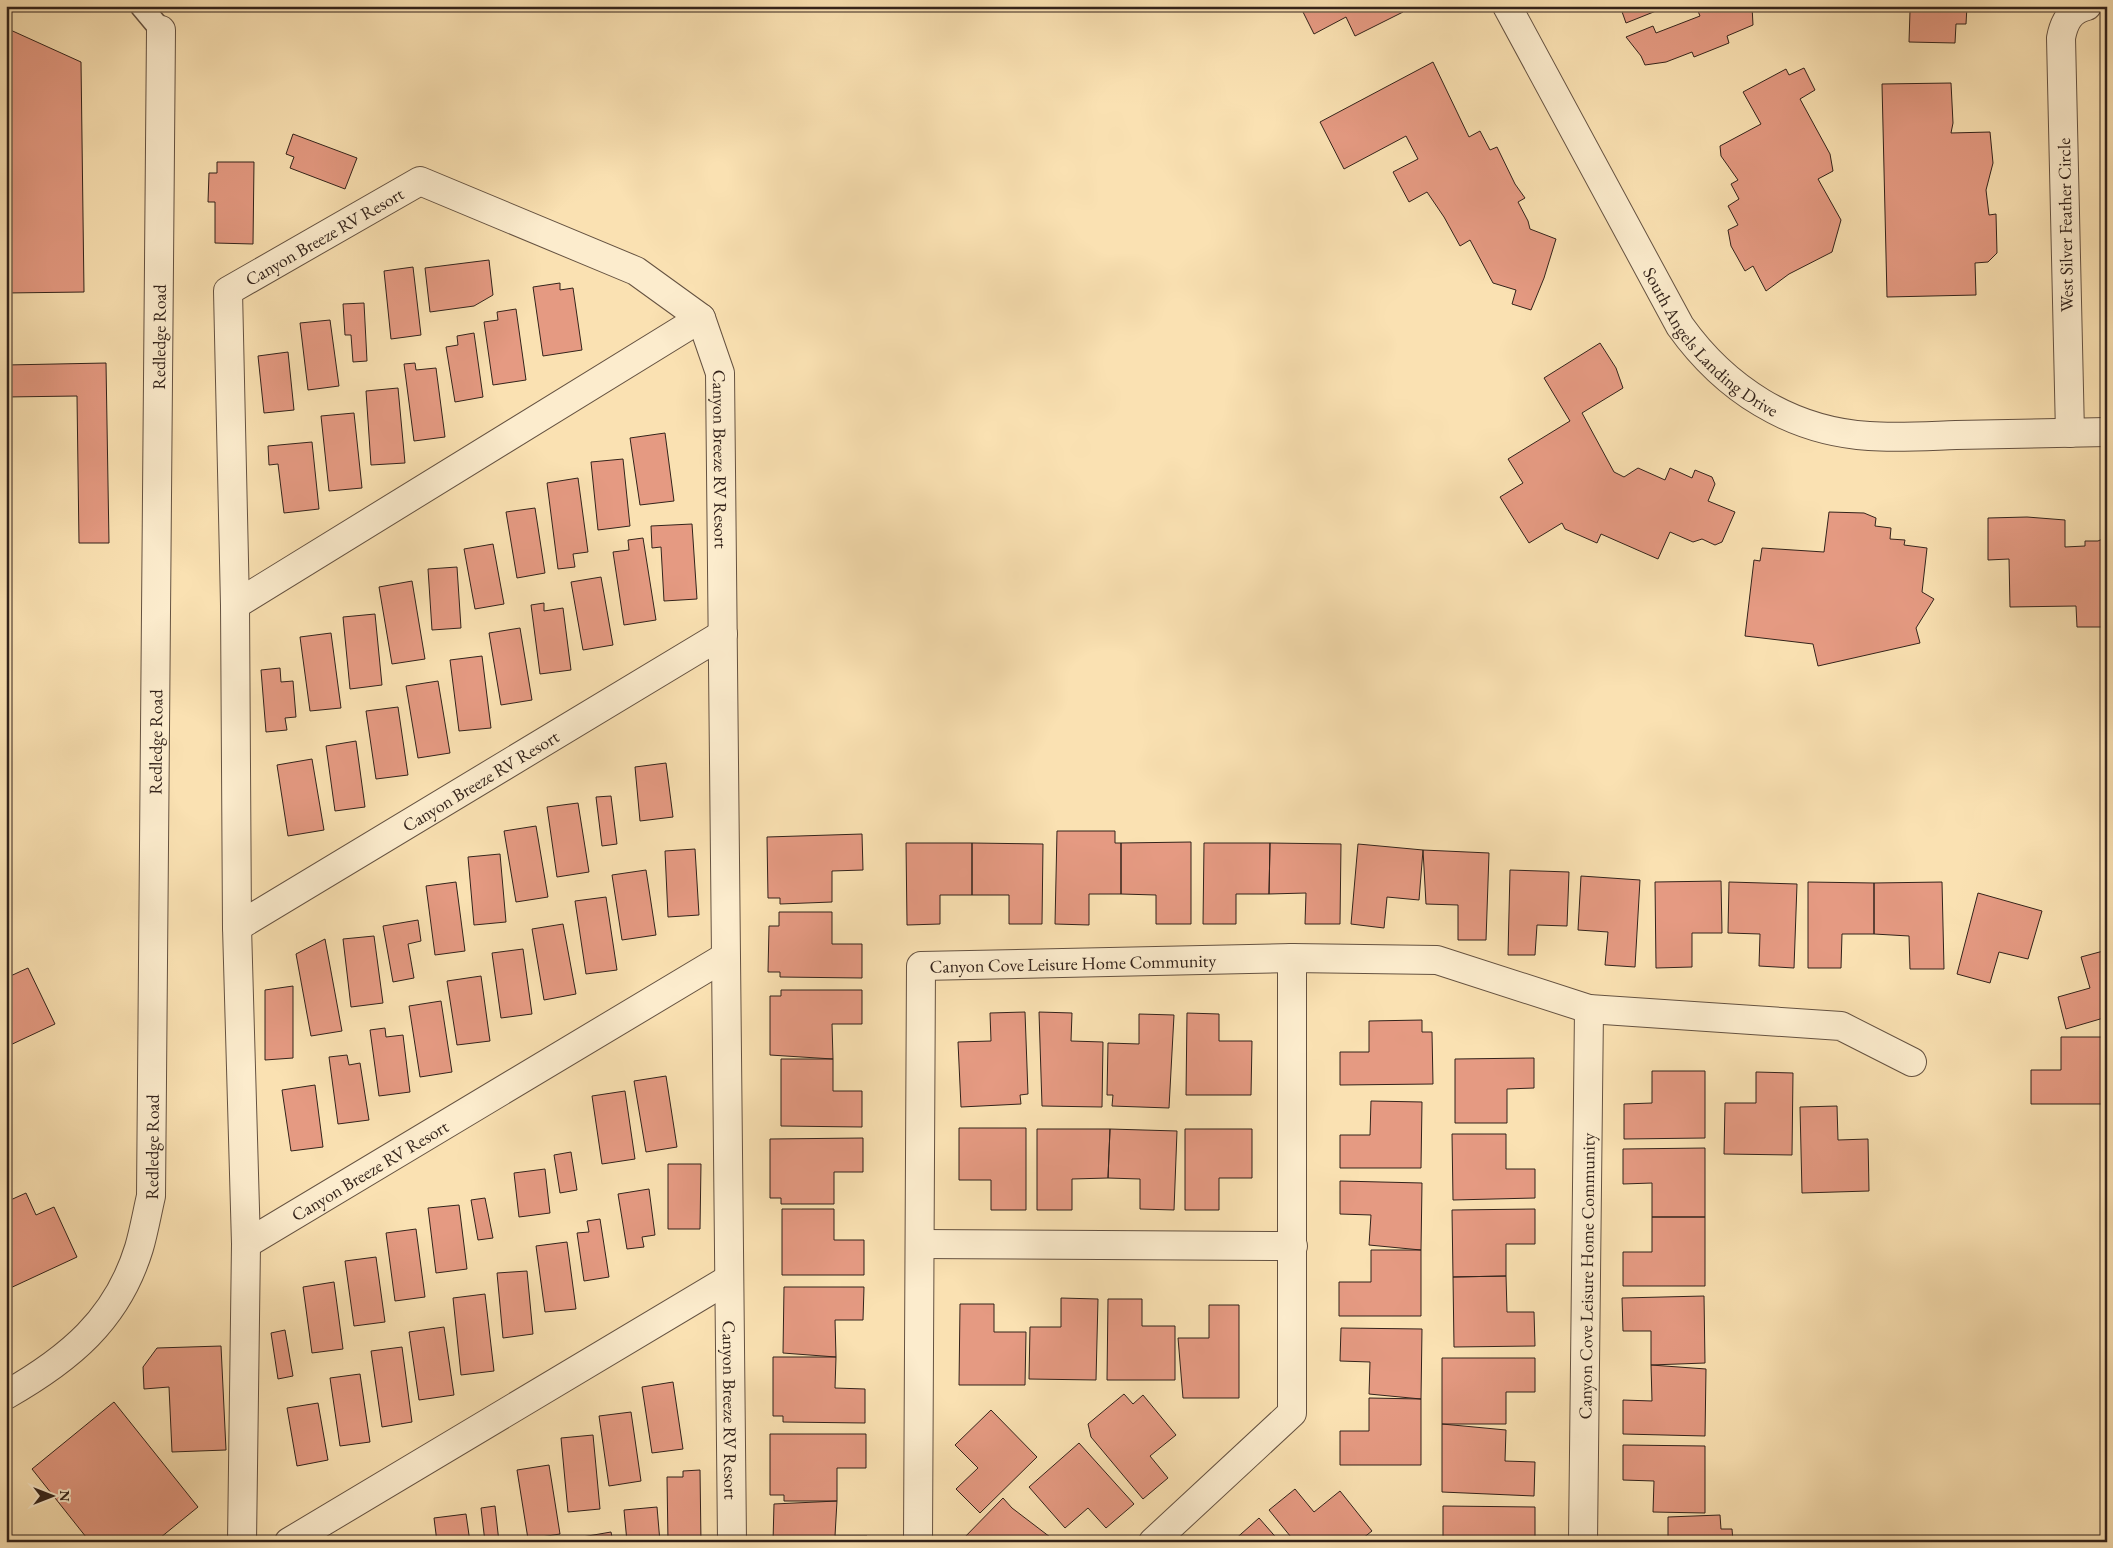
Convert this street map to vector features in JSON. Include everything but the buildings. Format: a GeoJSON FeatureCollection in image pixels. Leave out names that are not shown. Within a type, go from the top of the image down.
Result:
{"type":"FeatureCollection","features":[{"type":"Feature","properties":{"kind":"street","name":"South Angels Landing Drive"},"geometry":{"type":"LineString","coordinates":[[1507,6],[1680,326],[1704,358],[1735,386],[1752,398],[1789,417],[1828,430],[1848,434],[1890,437],[2107,432]]}},
{"type":"Feature","properties":{"kind":"street","name":"West Silver Feather Circle"},"geometry":{"type":"LineString","coordinates":[[2070,433],[2061,38],[2077,12]]}},
{"type":"Feature","properties":{"kind":"street","name":"Redledge Road"},"geometry":{"type":"LineString","coordinates":[[6,1395],[29,1382],[84,1341],[110,1310],[127,1278],[139,1249],[151,1196],[161,30]]}},
{"type":"Feature","properties":{"kind":"street","name":"Canyon Breeze RV Resort"},"geometry":{"type":"LineString","coordinates":[[242,1542],[246,1244],[237,927],[235,605],[228,291],[420,181],[636,271],[701,318],[720,373],[732,1542]]}},
{"type":"Feature","properties":{"kind":"street"},"geometry":{"type":"LineString","coordinates":[[235,605],[701,318]]}},
{"type":"Feature","properties":{"kind":"street","name":"Canyon Breeze RV Resort"},"geometry":{"type":"LineString","coordinates":[[237,927],[723,634]]}},
{"type":"Feature","properties":{"kind":"street","name":"Canyon Breeze RV Resort"},"geometry":{"type":"LineString","coordinates":[[246,1244],[725,957]]}},
{"type":"Feature","properties":{"kind":"street"},"geometry":{"type":"LineString","coordinates":[[1153,1542],[1292,1413],[1292,958]]}},
{"type":"Feature","properties":{"kind":"street","name":"Canyon Cove Leisure Home Community"},"geometry":{"type":"LineString","coordinates":[[918,1542],[922,966],[1292,958],[1437,960],[1590,1009],[1841,1026],[1912,1062]]}},
{"type":"Feature","properties":{"kind":"street","name":"Canyon Cove Leisure Home Community"},"geometry":{"type":"LineString","coordinates":[[1583,1542],[1590,1009]]}},
{"type":"Feature","properties":{"kind":"street"},"geometry":{"type":"LineString","coordinates":[[920,1244],[1293,1246]]}},
{"type":"Feature","properties":{"kind":"street"},"geometry":{"type":"LineString","coordinates":[[289,1542],[729,1279]]}},
{"type":"Feature","properties":{"kind":"lane"},"geometry":{"type":"LineString","coordinates":[[141,6],[161,30]]}}]}
